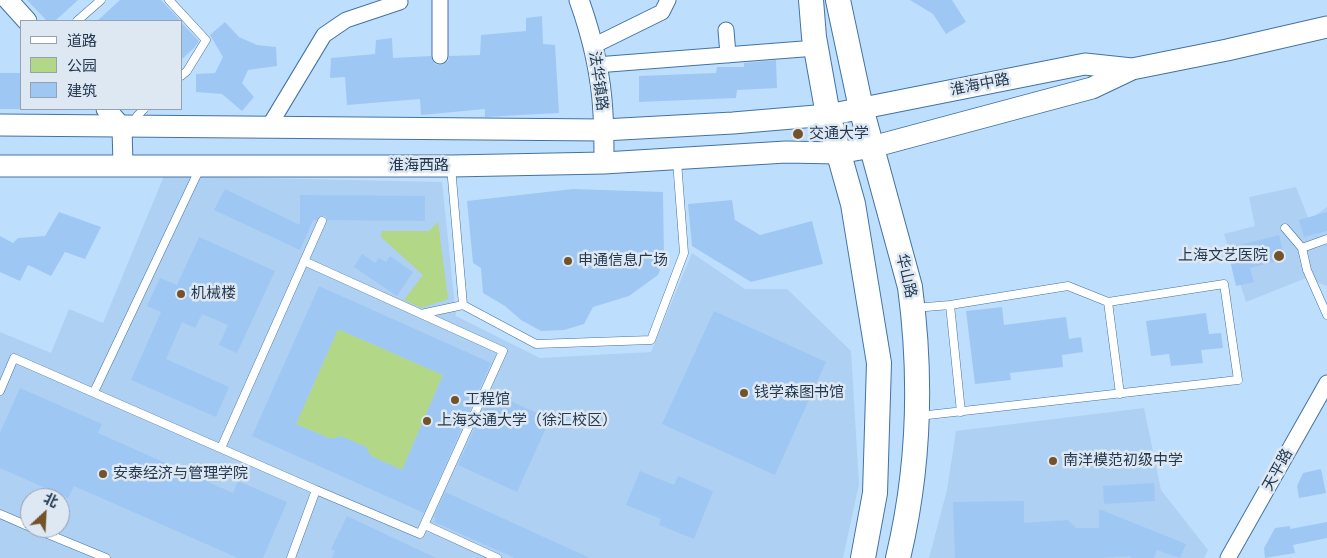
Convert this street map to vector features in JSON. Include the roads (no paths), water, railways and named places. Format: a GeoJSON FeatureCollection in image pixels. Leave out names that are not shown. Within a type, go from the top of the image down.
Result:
{"type":"FeatureCollection","features":[{"type":"Feature","properties":{"kind":"main road"},"geometry":{"type":"LineString","coordinates":[[810,0],[828,115],[853,204],[879,362],[875,492],[862,558]]}},
{"type":"Feature","properties":{"kind":"main road","name":"华山路"},"geometry":{"type":"LineString","coordinates":[[838,0],[861,108],[910,287],[913,308],[917,417],[913,472],[898,558]]}},
{"type":"Feature","properties":{"kind":"main road","name":"淮海中路"},"geometry":{"type":"LineString","coordinates":[[838,153],[872,147],[1092,88],[1132,69],[1327,27]]}},
{"type":"Feature","properties":{"kind":"main road","name":"淮海中路"},"geometry":{"type":"LineString","coordinates":[[828,115],[1085,64],[1132,69]]}},
{"type":"Feature","properties":{"kind":"main road"},"geometry":{"type":"LineString","coordinates":[[0,125],[603,130],[733,123],[828,115]]}},
{"type":"Feature","properties":{"kind":"main road","name":"淮海西路"},"geometry":{"type":"LineString","coordinates":[[0,166],[604,164],[786,152],[838,153]]}},
{"type":"Feature","properties":{"kind":"street"},"geometry":{"type":"LineString","coordinates":[[8,0],[26,20]]}},
{"type":"Feature","properties":{"kind":"street"},"geometry":{"type":"LineString","coordinates":[[440,0],[440,56]]}},
{"type":"Feature","properties":{"kind":"street","name":"法华镇路"},"geometry":{"type":"LineString","coordinates":[[579,0],[593,46],[596,65],[603,113],[604,164]]}},
{"type":"Feature","properties":{"kind":"street"},"geometry":{"type":"LineString","coordinates":[[593,46],[662,12],[668,0]]}},
{"type":"Feature","properties":{"kind":"street"},"geometry":{"type":"LineString","coordinates":[[268,128],[324,35],[346,20],[404,1]]}},
{"type":"Feature","properties":{"kind":"street"},"geometry":{"type":"LineString","coordinates":[[726,30],[728,55]]}},
{"type":"Feature","properties":{"kind":"street"},"geometry":{"type":"LineString","coordinates":[[596,65],[816,48]]}},
{"type":"Feature","properties":{"kind":"street"},"geometry":{"type":"LineString","coordinates":[[107,110],[127,127],[122,166]]}},
{"type":"Feature","properties":{"kind":"street","name":"天平路"},"geometry":{"type":"LineString","coordinates":[[1228,558],[1327,383]]}},
{"type":"Feature","properties":{"kind":"lane"},"geometry":{"type":"LineString","coordinates":[[78,20],[101,0]]}},
{"type":"Feature","properties":{"kind":"lane"},"geometry":{"type":"LineString","coordinates":[[169,0],[206,40],[187,71],[182,75]]}},
{"type":"Feature","properties":{"kind":"lane"},"geometry":{"type":"LineString","coordinates":[[127,127],[143,110]]}},
{"type":"Feature","properties":{"kind":"lane"},"geometry":{"type":"LineString","coordinates":[[421,314],[463,305],[536,344],[651,340],[684,253],[676,159]]}},
{"type":"Feature","properties":{"kind":"lane"},"geometry":{"type":"LineString","coordinates":[[94,392],[201,166]]}},
{"type":"Feature","properties":{"kind":"lane"},"geometry":{"type":"LineString","coordinates":[[451,166],[463,305]]}},
{"type":"Feature","properties":{"kind":"lane"},"geometry":{"type":"LineString","coordinates":[[221,448],[322,221]]}},
{"type":"Feature","properties":{"kind":"lane"},"geometry":{"type":"LineString","coordinates":[[1284,228],[1302,248],[1306,270],[1327,315]]}},
{"type":"Feature","properties":{"kind":"lane"},"geometry":{"type":"LineString","coordinates":[[1302,248],[1327,239]]}},
{"type":"Feature","properties":{"kind":"lane"},"geometry":{"type":"LineString","coordinates":[[0,391],[14,358],[420,534],[503,351],[304,261]]}},
{"type":"Feature","properties":{"kind":"lane"},"geometry":{"type":"LineString","coordinates":[[913,308],[950,305],[1068,286],[1108,302],[1224,284],[1238,380],[917,417]]}},
{"type":"Feature","properties":{"kind":"lane"},"geometry":{"type":"LineString","coordinates":[[1108,302],[1120,394]]}},
{"type":"Feature","properties":{"kind":"lane"},"geometry":{"type":"LineString","coordinates":[[950,305],[961,412]]}},
{"type":"Feature","properties":{"kind":"lane"},"geometry":{"type":"LineString","coordinates":[[291,558],[316,490]]}},
{"type":"Feature","properties":{"kind":"lane"},"geometry":{"type":"LineString","coordinates":[[0,514],[20,522]]}},
{"type":"Feature","properties":{"kind":"lane"},"geometry":{"type":"LineString","coordinates":[[424,525],[497,558]]}},
{"type":"Feature","properties":{"kind":"lane"},"geometry":{"type":"LineString","coordinates":[[58,538],[106,558]]}},
{"type":"Feature","properties":{"kind":"place","name":"交通大学"},"geometry":{"type":"Point","coordinates":[798,134]}},
{"type":"Feature","properties":{"kind":"place","name":"上海文艺医院"},"geometry":{"type":"Point","coordinates":[1279,256]}},
{"type":"Feature","properties":{"kind":"place","name":"申通信息广场"},"geometry":{"type":"Point","coordinates":[568,261]}},
{"type":"Feature","properties":{"kind":"place","name":"机械楼"},"geometry":{"type":"Point","coordinates":[181,294]}},
{"type":"Feature","properties":{"kind":"place","name":"钱学森图书馆"},"geometry":{"type":"Point","coordinates":[744,393]}},
{"type":"Feature","properties":{"kind":"place","name":"工程馆"},"geometry":{"type":"Point","coordinates":[455,400]}},
{"type":"Feature","properties":{"kind":"place","name":"上海交通大学（徐汇校区）"},"geometry":{"type":"Point","coordinates":[427,421]}},
{"type":"Feature","properties":{"kind":"place","name":"南洋模范初级中学"},"geometry":{"type":"Point","coordinates":[1053,461]}},
{"type":"Feature","properties":{"kind":"place","name":"安泰经济与管理学院"},"geometry":{"type":"Point","coordinates":[103,474]}}]}
